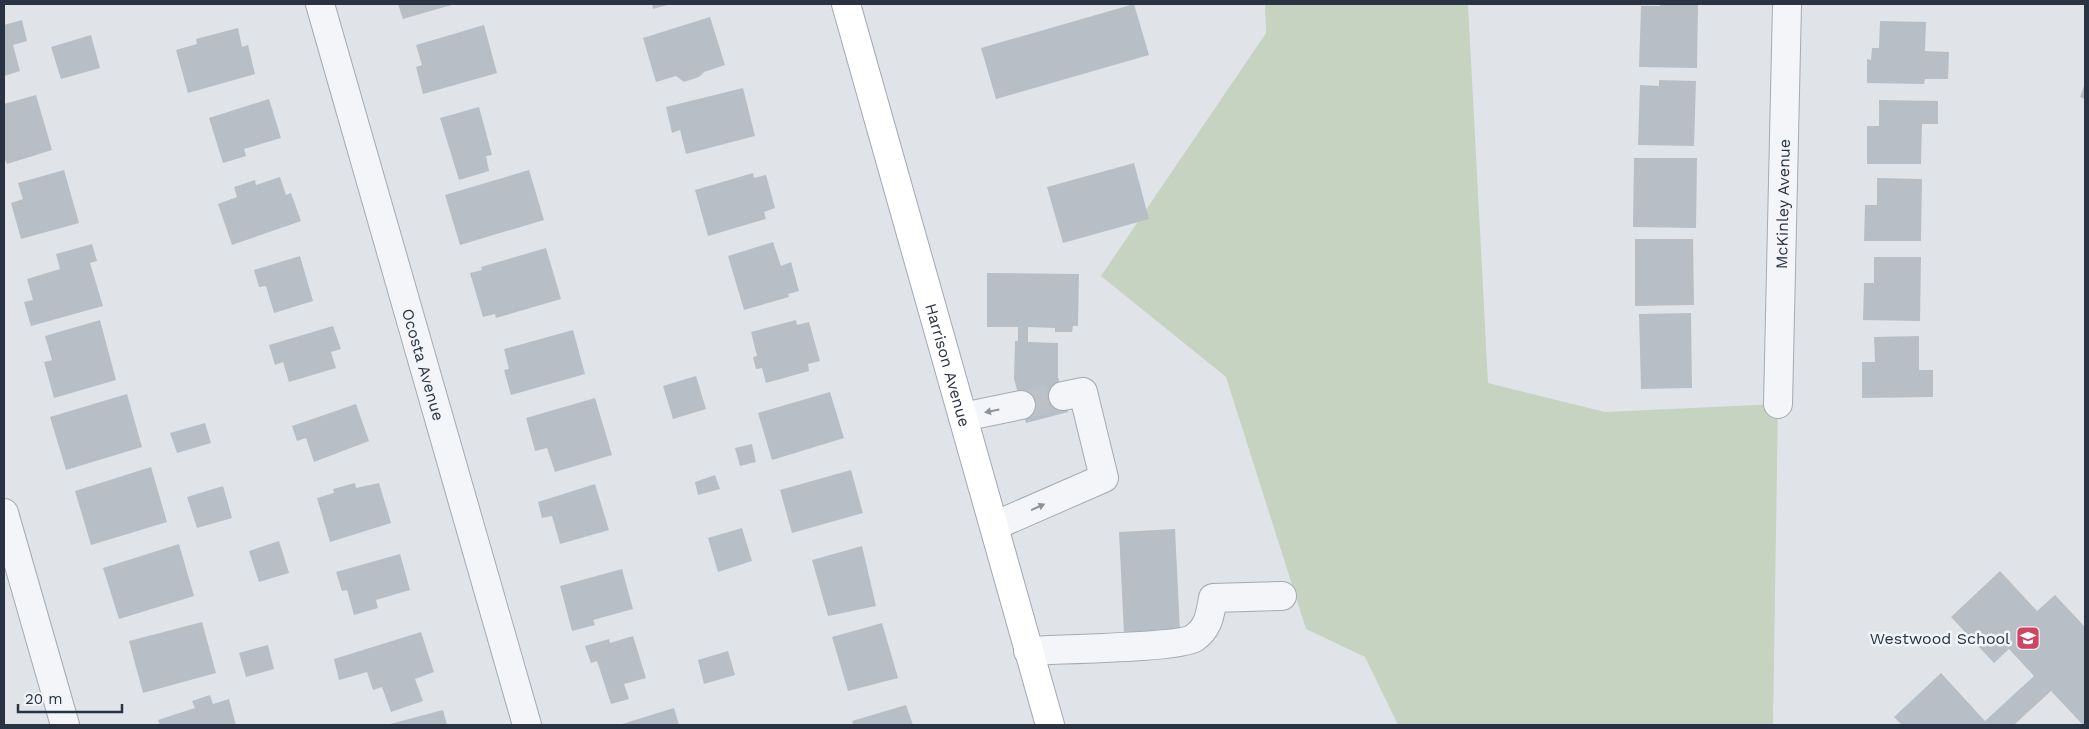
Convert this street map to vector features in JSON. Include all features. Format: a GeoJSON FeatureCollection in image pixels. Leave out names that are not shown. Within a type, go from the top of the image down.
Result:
{"type":"FeatureCollection","features":[{"type":"Feature","properties":{"kind":"main road","name":"Harrison Avenue"},"geometry":{"type":"LineString","coordinates":[[846,4],[1050,725]]}},
{"type":"Feature","properties":{"kind":"street","name":"Ocosta Avenue"},"geometry":{"type":"LineString","coordinates":[[320,4],[527,725]]}},
{"type":"Feature","properties":{"kind":"street","name":"McKinley Avenue"},"geometry":{"type":"LineString","coordinates":[[1778,404],[1787,4]]}},
{"type":"Feature","properties":{"kind":"street"},"geometry":{"type":"LineString","coordinates":[[994,526],[1104,478],[1084,392],[1063,396]]}},
{"type":"Feature","properties":{"kind":"street"},"geometry":{"type":"LineString","coordinates":[[963,417],[1021,405]]}},
{"type":"Feature","properties":{"kind":"street"},"geometry":{"type":"LineString","coordinates":[[4,513],[65,725]]}},
{"type":"Feature","properties":{"kind":"street"},"geometry":{"type":"LineString","coordinates":[[1028,651],[1167,644],[1193,639],[1209,621],[1212,598],[1282,596]]}},
{"type":"Feature","properties":{"kind":"green space"},"geometry":{"type":"Polygon","coordinates":[[[1265,4],[1468,4],[1488,383],[1605,412],[1778,404],[1773,725],[1398,725],[1365,657],[1306,629],[1226,377],[1101,276],[1266,33],[1265,4]]]}},
{"type":"Feature","properties":{"kind":"building"},"geometry":{"type":"Polygon","coordinates":[[[398,4],[455,4],[403,19],[398,4]]]}},
{"type":"Feature","properties":{"kind":"building"},"geometry":{"type":"Polygon","coordinates":[[[652,4],[671,4],[653,9],[652,4]]]}},
{"type":"Feature","properties":{"kind":"building"},"geometry":{"type":"Polygon","coordinates":[[[1134,4],[1149,55],[996,99],[981,48],[1134,4]]]}},
{"type":"Feature","properties":{"kind":"building"},"geometry":{"type":"Polygon","coordinates":[[[1660,4],[1698,4],[1697,68],[1639,67],[1641,6],[1660,6],[1660,4]]]}},
{"type":"Feature","properties":{"kind":"building"},"geometry":{"type":"Polygon","coordinates":[[[710,17],[725,65],[704,72],[699,77],[684,82],[676,76],[656,82],[643,38],[710,17]]]}},
{"type":"Feature","properties":{"kind":"building"},"geometry":{"type":"Polygon","coordinates":[[[22,20],[27,41],[13,45],[20,71],[4,76],[4,25],[22,20]]]}},
{"type":"Feature","properties":{"kind":"building"},"geometry":{"type":"Polygon","coordinates":[[[1880,21],[1926,22],[1925,51],[1949,52],[1948,79],[1925,79],[1924,84],[1867,83],[1867,59],[1871,60],[1872,48],[1879,48],[1880,21]]]}},
{"type":"Feature","properties":{"kind":"building"},"geometry":{"type":"Polygon","coordinates":[[[484,25],[497,73],[423,94],[416,67],[422,65],[416,45],[484,25]]]}},
{"type":"Feature","properties":{"kind":"building"},"geometry":{"type":"Polygon","coordinates":[[[238,28],[242,47],[248,45],[255,74],[188,93],[176,50],[197,44],[196,39],[238,28]]]}},
{"type":"Feature","properties":{"kind":"building"},"geometry":{"type":"Polygon","coordinates":[[[91,35],[100,68],[61,79],[51,47],[91,35]]]}},
{"type":"Feature","properties":{"kind":"building"},"geometry":{"type":"Polygon","coordinates":[[[1659,80],[1696,81],[1694,146],[1638,145],[1640,85],[1659,86],[1659,80]]]}},
{"type":"Feature","properties":{"kind":"building"},"geometry":{"type":"Polygon","coordinates":[[[2085,83],[2085,99],[2080,97],[2085,83]]]}},
{"type":"Feature","properties":{"kind":"building"},"geometry":{"type":"Polygon","coordinates":[[[743,88],[755,136],[686,154],[680,130],[672,133],[666,107],[743,88]]]}},
{"type":"Feature","properties":{"kind":"building"},"geometry":{"type":"Polygon","coordinates":[[[36,95],[52,150],[7,164],[4,160],[4,104],[36,95]]]}},
{"type":"Feature","properties":{"kind":"building"},"geometry":{"type":"Polygon","coordinates":[[[269,99],[281,138],[244,149],[246,156],[223,163],[209,118],[269,99]]]}},
{"type":"Feature","properties":{"kind":"building"},"geometry":{"type":"Polygon","coordinates":[[[1879,100],[1938,101],[1938,124],[1922,124],[1921,164],[1867,164],[1867,126],[1879,126],[1879,100]]]}},
{"type":"Feature","properties":{"kind":"building"},"geometry":{"type":"Polygon","coordinates":[[[479,107],[492,155],[486,156],[489,171],[459,180],[440,118],[479,107]]]}},
{"type":"Feature","properties":{"kind":"building"},"geometry":{"type":"Polygon","coordinates":[[[1634,158],[1697,158],[1696,228],[1633,227],[1634,158]]]}},
{"type":"Feature","properties":{"kind":"building"},"geometry":{"type":"Polygon","coordinates":[[[1134,163],[1149,219],[1063,243],[1047,187],[1134,163]]]}},
{"type":"Feature","properties":{"kind":"building"},"geometry":{"type":"Polygon","coordinates":[[[64,170],[79,223],[21,239],[11,203],[23,199],[18,183],[64,170]]]}},
{"type":"Feature","properties":{"kind":"building"},"geometry":{"type":"Polygon","coordinates":[[[529,170],[544,220],[460,245],[445,195],[529,170]]]}},
{"type":"Feature","properties":{"kind":"building"},"geometry":{"type":"Polygon","coordinates":[[[753,173],[754,178],[766,175],[775,208],[764,212],[766,219],[708,236],[695,190],[753,173]]]}},
{"type":"Feature","properties":{"kind":"building"},"geometry":{"type":"Polygon","coordinates":[[[280,177],[286,195],[291,193],[301,221],[232,245],[218,204],[237,197],[234,187],[255,180],[256,185],[280,177]]]}},
{"type":"Feature","properties":{"kind":"building"},"geometry":{"type":"Polygon","coordinates":[[[1877,178],[1922,179],[1921,241],[1864,241],[1865,205],[1877,205],[1877,178]]]}},
{"type":"Feature","properties":{"kind":"building"},"geometry":{"type":"Polygon","coordinates":[[[1635,239],[1693,239],[1694,305],[1635,306],[1635,239]]]}},
{"type":"Feature","properties":{"kind":"building"},"geometry":{"type":"Polygon","coordinates":[[[773,242],[781,266],[791,262],[799,291],[788,294],[789,297],[744,310],[728,256],[773,242]]]}},
{"type":"Feature","properties":{"kind":"building"},"geometry":{"type":"Polygon","coordinates":[[[92,244],[97,261],[90,263],[103,306],[31,326],[24,302],[33,300],[27,279],[60,269],[56,254],[92,244]]]}},
{"type":"Feature","properties":{"kind":"building"},"geometry":{"type":"Polygon","coordinates":[[[546,248],[561,299],[496,318],[495,314],[483,317],[470,273],[482,270],[481,267],[546,248]]]}},
{"type":"Feature","properties":{"kind":"building"},"geometry":{"type":"Polygon","coordinates":[[[300,256],[313,301],[274,313],[266,286],[259,287],[254,270],[300,256]]]}},
{"type":"Feature","properties":{"kind":"building"},"geometry":{"type":"Polygon","coordinates":[[[1874,257],[1921,257],[1920,321],[1863,320],[1864,283],[1874,283],[1874,257]]]}},
{"type":"Feature","properties":{"kind":"building"},"geometry":{"type":"Polygon","coordinates":[[[987,273],[1079,274],[1078,326],[1073,326],[1072,332],[1055,332],[1055,328],[1028,327],[1028,342],[1058,343],[1058,377],[1068,412],[1026,423],[1014,379],[1015,341],[1018,341],[1018,327],[987,327],[987,273]]]}},
{"type":"Feature","properties":{"kind":"building"},"geometry":{"type":"Polygon","coordinates":[[[1691,313],[1692,388],[1641,389],[1639,314],[1691,313]]]}},
{"type":"Feature","properties":{"kind":"building"},"geometry":{"type":"Polygon","coordinates":[[[100,320],[116,380],[54,398],[44,362],[52,360],[45,336],[100,320]]]}},
{"type":"Feature","properties":{"kind":"building"},"geometry":{"type":"Polygon","coordinates":[[[796,320],[797,325],[809,322],[820,361],[808,364],[809,371],[766,383],[762,368],[756,369],[753,357],[757,356],[751,332],[796,320]]]}},
{"type":"Feature","properties":{"kind":"building"},"geometry":{"type":"Polygon","coordinates":[[[333,326],[341,349],[331,352],[336,368],[289,382],[283,362],[275,365],[269,345],[333,326]]]}},
{"type":"Feature","properties":{"kind":"building"},"geometry":{"type":"Polygon","coordinates":[[[573,330],[585,374],[511,395],[504,370],[509,369],[504,349],[573,330]]]}},
{"type":"Feature","properties":{"kind":"building"},"geometry":{"type":"Polygon","coordinates":[[[1919,336],[1919,370],[1933,370],[1933,397],[1862,398],[1862,362],[1875,362],[1874,337],[1919,336]]]}},
{"type":"Feature","properties":{"kind":"building"},"geometry":{"type":"Polygon","coordinates":[[[696,376],[706,409],[673,419],[663,386],[696,376]]]}},
{"type":"Feature","properties":{"kind":"building"},"geometry":{"type":"Polygon","coordinates":[[[830,392],[844,438],[772,460],[758,413],[830,392]]]}},
{"type":"Feature","properties":{"kind":"building"},"geometry":{"type":"Polygon","coordinates":[[[127,394],[142,447],[66,470],[50,417],[127,394]]]}},
{"type":"Feature","properties":{"kind":"building"},"geometry":{"type":"Polygon","coordinates":[[[595,398],[612,455],[555,472],[547,448],[535,451],[526,418],[595,398]]]}},
{"type":"Feature","properties":{"kind":"building"},"geometry":{"type":"Polygon","coordinates":[[[356,404],[369,441],[314,462],[306,438],[297,441],[292,426],[356,404]]]}},
{"type":"Feature","properties":{"kind":"building"},"geometry":{"type":"Polygon","coordinates":[[[205,423],[211,443],[177,453],[170,433],[205,423]]]}},
{"type":"Feature","properties":{"kind":"building"},"geometry":{"type":"Polygon","coordinates":[[[752,444],[756,462],[740,466],[735,448],[752,444]]]}},
{"type":"Feature","properties":{"kind":"building"},"geometry":{"type":"Polygon","coordinates":[[[151,467],[167,522],[91,545],[75,491],[151,467]]]}},
{"type":"Feature","properties":{"kind":"building"},"geometry":{"type":"Polygon","coordinates":[[[851,470],[863,513],[792,533],[780,490],[851,470]]]}},
{"type":"Feature","properties":{"kind":"building"},"geometry":{"type":"Polygon","coordinates":[[[715,475],[720,489],[698,495],[695,482],[715,475]]]}},
{"type":"Feature","properties":{"kind":"building"},"geometry":{"type":"Polygon","coordinates":[[[355,483],[356,488],[379,483],[391,523],[330,542],[317,498],[334,493],[333,489],[355,483]]]}},
{"type":"Feature","properties":{"kind":"building"},"geometry":{"type":"Polygon","coordinates":[[[595,484],[609,530],[560,544],[552,516],[542,518],[538,502],[595,484]]]}},
{"type":"Feature","properties":{"kind":"building"},"geometry":{"type":"Polygon","coordinates":[[[223,486],[232,518],[197,528],[187,497],[223,486]]]}},
{"type":"Feature","properties":{"kind":"building"},"geometry":{"type":"Polygon","coordinates":[[[742,528],[752,561],[718,572],[708,538],[742,528]]]}},
{"type":"Feature","properties":{"kind":"building"},"geometry":{"type":"Polygon","coordinates":[[[1175,529],[1180,631],[1124,634],[1119,532],[1175,529]]]}},
{"type":"Feature","properties":{"kind":"building"},"geometry":{"type":"Polygon","coordinates":[[[279,541],[289,573],[259,582],[249,551],[279,541]]]}},
{"type":"Feature","properties":{"kind":"building"},"geometry":{"type":"Polygon","coordinates":[[[179,544],[194,596],[119,619],[103,568],[179,544]]]}},
{"type":"Feature","properties":{"kind":"building"},"geometry":{"type":"Polygon","coordinates":[[[862,546],[876,606],[828,616],[812,560],[862,546]]]}},
{"type":"Feature","properties":{"kind":"building"},"geometry":{"type":"Polygon","coordinates":[[[400,554],[410,590],[376,600],[378,608],[354,615],[347,590],[342,591],[336,572],[400,554]]]}},
{"type":"Feature","properties":{"kind":"building"},"geometry":{"type":"Polygon","coordinates":[[[622,569],[633,609],[593,620],[595,625],[572,631],[560,586],[622,569]]]}},
{"type":"Feature","properties":{"kind":"building","name":"Westwood School"},"geometry":{"type":"Polygon","coordinates":[[[2000,571],[2037,611],[2055,595],[2085,627],[2085,725],[2051,691],[2014,725],[1902,725],[1894,717],[1941,673],[1985,721],[2034,676],[2009,649],[1994,663],[1951,617],[2000,571]]]}},
{"type":"Feature","properties":{"kind":"building"},"geometry":{"type":"Polygon","coordinates":[[[202,622],[216,673],[143,693],[129,641],[202,622]]]}},
{"type":"Feature","properties":{"kind":"building"},"geometry":{"type":"Polygon","coordinates":[[[882,623],[898,678],[848,691],[832,637],[882,623]]]}},
{"type":"Feature","properties":{"kind":"building"},"geometry":{"type":"Polygon","coordinates":[[[421,632],[434,672],[415,679],[423,701],[391,712],[382,687],[373,690],[367,672],[339,680],[334,659],[421,632]]]}},
{"type":"Feature","properties":{"kind":"building"},"geometry":{"type":"Polygon","coordinates":[[[633,636],[646,678],[624,684],[629,699],[611,704],[597,661],[591,663],[585,646],[609,639],[610,643],[633,636]]]}},
{"type":"Feature","properties":{"kind":"building"},"geometry":{"type":"Polygon","coordinates":[[[268,645],[274,669],[246,677],[239,653],[268,645]]]}},
{"type":"Feature","properties":{"kind":"building"},"geometry":{"type":"Polygon","coordinates":[[[728,651],[735,675],[704,684],[698,660],[728,651]]]}},
{"type":"Feature","properties":{"kind":"building"},"geometry":{"type":"Polygon","coordinates":[[[210,695],[213,704],[229,699],[236,725],[160,725],[158,720],[195,708],[192,701],[210,695]]]}},
{"type":"Feature","properties":{"kind":"building"},"geometry":{"type":"Polygon","coordinates":[[[906,705],[913,725],[853,725],[852,721],[906,705]]]}},
{"type":"Feature","properties":{"kind":"building"},"geometry":{"type":"Polygon","coordinates":[[[674,708],[679,725],[619,725],[674,708]]]}},
{"type":"Feature","properties":{"kind":"building"},"geometry":{"type":"Polygon","coordinates":[[[443,710],[447,725],[386,725],[443,710]]]}},
{"type":"Feature","properties":{"kind":"tunnel"},"geometry":{"type":"LineString","coordinates":[[1021,405],[1063,396]]}},
{"type":"Feature","properties":{"kind":"place","name":"Westwood School"},"geometry":{"type":"Point","coordinates":[2028,638]}}]}
